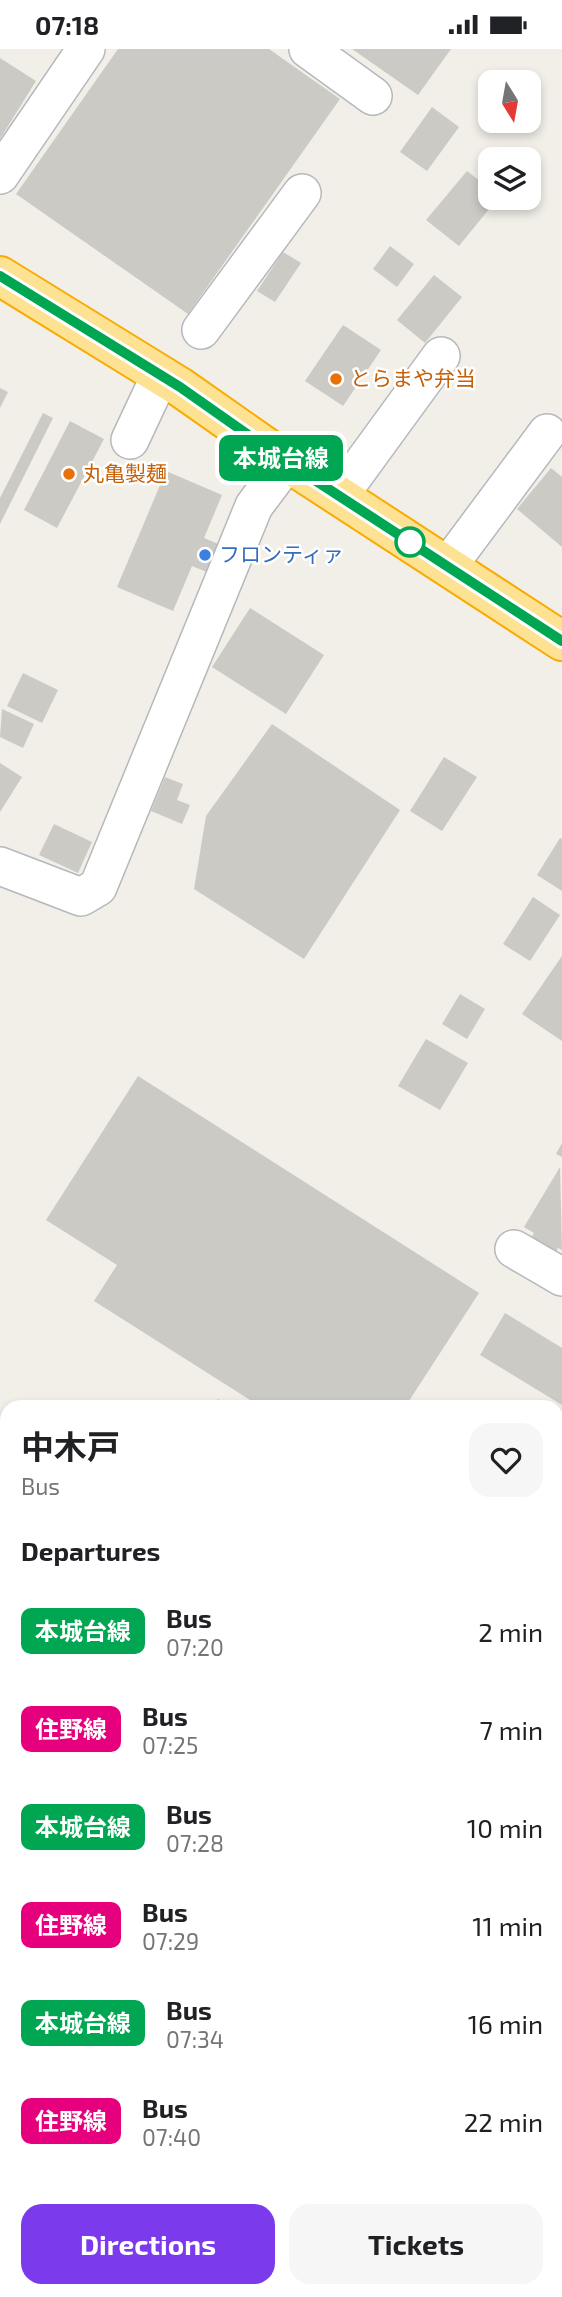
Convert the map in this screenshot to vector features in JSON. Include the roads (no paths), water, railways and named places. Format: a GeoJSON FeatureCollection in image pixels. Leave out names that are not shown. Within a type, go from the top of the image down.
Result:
{"type":"FeatureCollection","features":[{"type":"Feature","properties":{"kind":"highway"},"geometry":{"type":"LineString","coordinates":[[0,276],[160,376],[562,641]]}},
{"type":"Feature","properties":{"kind":"street"},"geometry":{"type":"LineString","coordinates":[[0,175],[86,49]]}},
{"type":"Feature","properties":{"kind":"street"},"geometry":{"type":"LineString","coordinates":[[308,49],[373,96]]}},
{"type":"Feature","properties":{"kind":"street"},"geometry":{"type":"LineString","coordinates":[[201,330],[302,193]]}},
{"type":"Feature","properties":{"kind":"street"},"geometry":{"type":"LineString","coordinates":[[339,496],[441,356]]}},
{"type":"Feature","properties":{"kind":"street"},"geometry":{"type":"LineString","coordinates":[[130,440],[160,376]]}},
{"type":"Feature","properties":{"kind":"street"},"geometry":{"type":"LineString","coordinates":[[447,566],[547,433]]}},
{"type":"Feature","properties":{"kind":"street"},"geometry":{"type":"LineString","coordinates":[[0,866],[81,897],[98,887],[254,506],[287,462]]}},
{"type":"Feature","properties":{"kind":"street"},"geometry":{"type":"LineString","coordinates":[[514,1249],[562,1277]]}},
{"type":"Feature","properties":{"kind":"place","name":"とらまや弁当"},"geometry":{"type":"Point","coordinates":[336,379]}},
{"type":"Feature","properties":{"kind":"place","name":"丸亀製麺"},"geometry":{"type":"Point","coordinates":[69,474]}},
{"type":"Feature","properties":{"kind":"place","name":"フロンティァ"},"geometry":{"type":"Point","coordinates":[205,555]}}]}
